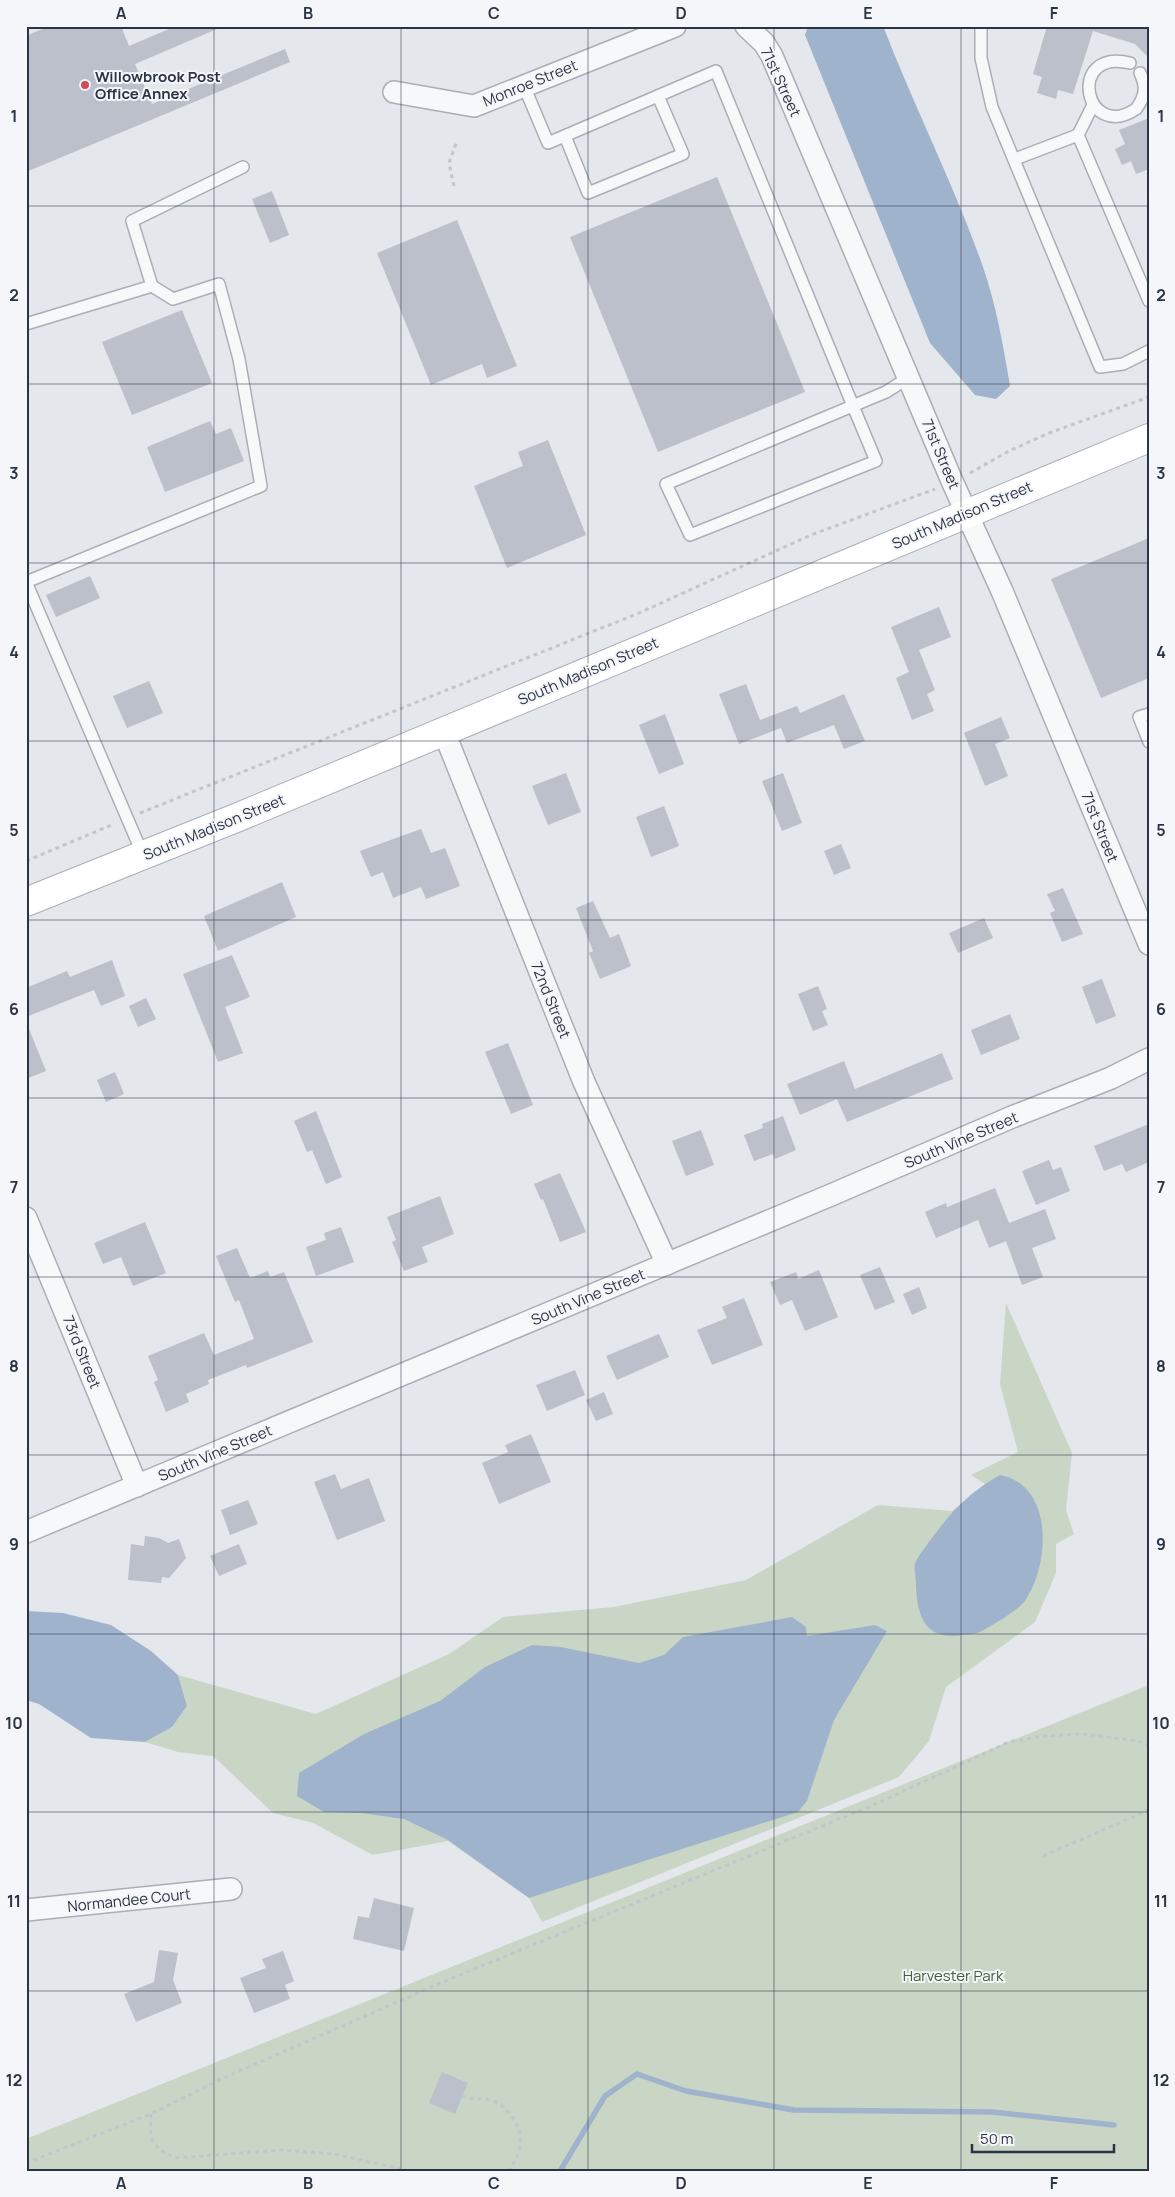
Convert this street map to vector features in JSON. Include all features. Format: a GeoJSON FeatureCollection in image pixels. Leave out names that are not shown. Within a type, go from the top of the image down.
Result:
{"type":"FeatureCollection","features":[{"type":"Feature","properties":{"kind":"street","name":"71st Street"},"geometry":{"type":"LineString","coordinates":[[746,26],[764,43],[772,56],[966,513],[1002,591],[1149,944]]}},
{"type":"Feature","properties":{"kind":"street","name":"Monroe Street"},"geometry":{"type":"LineString","coordinates":[[394,92],[474,106],[669,29]]}},
{"type":"Feature","properties":{"kind":"street","name":"South Madison Street"},"geometry":{"type":"LineString","coordinates":[[26,902],[444,732],[1149,438]]}},
{"type":"Feature","properties":{"kind":"street","name":"72nd Street"},"geometry":{"type":"LineString","coordinates":[[444,732],[584,1082],[667,1264]]}},
{"type":"Feature","properties":{"kind":"street","name":"South Vine Street"},"geometry":{"type":"LineString","coordinates":[[26,1532],[667,1264],[1012,1117],[1111,1078],[1149,1059]]}},
{"type":"Feature","properties":{"kind":"street","name":"73rd Street"},"geometry":{"type":"LineString","coordinates":[[26,1218],[137,1486]]}},
{"type":"Feature","properties":{"kind":"street","name":"Normandee Court"},"geometry":{"type":"LineString","coordinates":[[26,1910],[231,1889]]}},
{"type":"Feature","properties":{"kind":"lane"},"geometry":{"type":"LineString","coordinates":[[981,26],[980,58],[992,106],[1100,367],[1123,364],[1149,351]]}},
{"type":"Feature","properties":{"kind":"lane"},"geometry":{"type":"LineString","coordinates":[[1130,63],[1117,60],[1108,61],[1094,71],[1088,88],[1093,106],[1109,116],[1118,117],[1136,109],[1145,92],[1140,72]]}},
{"type":"Feature","properties":{"kind":"lane"},"geometry":{"type":"LineString","coordinates":[[524,86],[548,143],[716,71],[853,406],[876,460],[690,535],[666,484],[853,406],[886,392],[908,378]]}},
{"type":"Feature","properties":{"kind":"lane"},"geometry":{"type":"LineString","coordinates":[[565,136],[588,192],[683,154],[658,96]]}},
{"type":"Feature","properties":{"kind":"lane"},"geometry":{"type":"LineString","coordinates":[[1015,160],[1078,135],[1093,106]]}},
{"type":"Feature","properties":{"kind":"lane"},"geometry":{"type":"LineString","coordinates":[[1078,135],[1149,301]]}},
{"type":"Feature","properties":{"kind":"lane"},"geometry":{"type":"LineString","coordinates":[[143,856],[26,582],[261,486],[239,359],[219,284],[172,299],[152,286],[132,221],[243,166]]}},
{"type":"Feature","properties":{"kind":"lane"},"geometry":{"type":"LineString","coordinates":[[26,324],[152,286]]}},
{"type":"Feature","properties":{"kind":"lane"},"geometry":{"type":"LineString","coordinates":[[1149,714],[1139,717],[1149,742]]}},
{"type":"Feature","properties":{"kind":"path"},"geometry":{"type":"LineString","coordinates":[[454,186],[449,163],[457,140]]}},
{"type":"Feature","properties":{"kind":"path"},"geometry":{"type":"LineString","coordinates":[[973,472],[1009,451],[1049,433],[1149,397]]}},
{"type":"Feature","properties":{"kind":"path"},"geometry":{"type":"LineString","coordinates":[[26,861],[128,818],[639,613],[811,535],[917,494],[934,490]]}},
{"type":"Feature","properties":{"kind":"path"},"geometry":{"type":"LineString","coordinates":[[26,2163],[151,2114],[221,2079],[441,1983],[878,1803],[1009,1742],[1082,1734],[1138,1741],[1149,1745]]}},
{"type":"Feature","properties":{"kind":"path"},"geometry":{"type":"LineString","coordinates":[[1042,1856],[1149,1810]]}},
{"type":"Feature","properties":{"kind":"path"},"geometry":{"type":"LineString","coordinates":[[462,2096],[481,2101],[492,2100],[501,2104],[516,2122],[522,2138],[520,2152],[508,2171]]}},
{"type":"Feature","properties":{"kind":"path"},"geometry":{"type":"LineString","coordinates":[[151,2114],[150,2134],[161,2151],[175,2158],[282,2150],[334,2154],[411,2171]]}},
{"type":"Feature","properties":{"kind":"green space"},"geometry":{"type":"Polygon","coordinates":[[[1006,1303],[1072,1453],[1066,1510],[1074,1534],[1056,1544],[1056,1573],[1035,1622],[946,1687],[929,1741],[899,1777],[542,1922],[529,1898],[448,1841],[373,1855],[313,1823],[273,1813],[213,1756],[178,1752],[145,1742],[172,1727],[187,1706],[178,1675],[316,1714],[449,1654],[503,1617],[614,1607],[746,1580],[878,1505],[952,1511],[985,1484],[971,1475],[1018,1452],[1000,1384],[1006,1303]]]}},
{"type":"Feature","properties":{"kind":"green space","name":"Harvester Park"},"geometry":{"type":"Polygon","coordinates":[[[1149,1685],[1149,2171],[26,2171],[26,2139],[1149,1685]]]}},
{"type":"Feature","properties":{"kind":"water"},"geometry":{"type":"Polygon","coordinates":[[[808,26],[883,26],[959,204],[987,279],[999,324],[1010,386],[996,399],[975,395],[930,343],[805,35],[808,26]]]}},
{"type":"Feature","properties":{"kind":"water"},"geometry":{"type":"Polygon","coordinates":[[[1000,1475],[1018,1482],[1031,1494],[1039,1510],[1042,1529],[1042,1549],[1039,1569],[1033,1587],[1021,1605],[1004,1618],[980,1632],[949,1636],[939,1634],[931,1630],[921,1615],[918,1606],[915,1563],[937,1531],[960,1504],[978,1489],[1000,1475]]]}},
{"type":"Feature","properties":{"kind":"water"},"geometry":{"type":"Polygon","coordinates":[[[26,1611],[63,1613],[111,1625],[151,1651],[178,1675],[187,1706],[172,1727],[145,1742],[91,1738],[39,1704],[26,1700],[26,1611]]]}},
{"type":"Feature","properties":{"kind":"water"},"geometry":{"type":"Polygon","coordinates":[[[792,1617],[806,1627],[807,1636],[875,1625],[887,1631],[834,1720],[807,1801],[798,1812],[529,1898],[448,1840],[404,1819],[361,1813],[324,1812],[297,1796],[299,1773],[364,1734],[440,1701],[485,1667],[532,1645],[561,1647],[639,1663],[664,1655],[683,1637],[792,1617]]]}},
{"type":"Feature","properties":{"kind":"building","name":"Willowbrook Post Office Annex"},"geometry":{"type":"Polygon","coordinates":[[[49,26],[121,26],[129,46],[176,26],[224,26],[135,64],[152,104],[285,49],[290,62],[26,172],[26,36],[49,26]]]}},
{"type":"Feature","properties":{"kind":"building"},"geometry":{"type":"Polygon","coordinates":[[[1047,26],[1149,26],[1149,58],[1135,44],[1093,31],[1073,94],[1058,90],[1056,99],[1037,93],[1042,77],[1033,74],[1047,26]]]}},
{"type":"Feature","properties":{"kind":"building"},"geometry":{"type":"Polygon","coordinates":[[[1149,118],[1149,169],[1136,174],[1131,161],[1122,165],[1115,149],[1125,144],[1119,130],[1149,118]]]}},
{"type":"Feature","properties":{"kind":"building"},"geometry":{"type":"Polygon","coordinates":[[[717,177],[805,392],[658,452],[570,237],[717,177]]]}},
{"type":"Feature","properties":{"kind":"building"},"geometry":{"type":"Polygon","coordinates":[[[272,191],[289,235],[270,243],[252,199],[272,191]]]}},
{"type":"Feature","properties":{"kind":"building"},"geometry":{"type":"Polygon","coordinates":[[[457,220],[517,366],[487,378],[482,364],[431,385],[377,253],[457,220]]]}},
{"type":"Feature","properties":{"kind":"building"},"geometry":{"type":"Polygon","coordinates":[[[182,310],[212,383],[132,415],[102,342],[182,310]]]}},
{"type":"Feature","properties":{"kind":"building"},"geometry":{"type":"Polygon","coordinates":[[[210,421],[216,434],[231,428],[244,461],[165,492],[147,447],[210,421]]]}},
{"type":"Feature","properties":{"kind":"building"},"geometry":{"type":"Polygon","coordinates":[[[548,440],[586,535],[507,568],[474,486],[523,466],[518,452],[548,440]]]}},
{"type":"Feature","properties":{"kind":"building"},"geometry":{"type":"Polygon","coordinates":[[[1149,538],[1149,678],[1101,698],[1051,579],[1149,538]]]}},
{"type":"Feature","properties":{"kind":"building"},"geometry":{"type":"Polygon","coordinates":[[[90,576],[100,598],[56,617],[46,595],[90,576]]]}},
{"type":"Feature","properties":{"kind":"building"},"geometry":{"type":"Polygon","coordinates":[[[939,607],[951,637],[919,650],[935,690],[927,694],[934,711],[912,720],[896,678],[909,672],[891,627],[939,607]]]}},
{"type":"Feature","properties":{"kind":"building"},"geometry":{"type":"Polygon","coordinates":[[[149,681],[163,713],[127,728],[113,696],[149,681]]]}},
{"type":"Feature","properties":{"kind":"building"},"geometry":{"type":"Polygon","coordinates":[[[746,684],[760,720],[797,706],[800,713],[844,694],[865,741],[844,749],[834,725],[787,743],[781,728],[739,744],[719,694],[746,684]]]}},
{"type":"Feature","properties":{"kind":"building"},"geometry":{"type":"Polygon","coordinates":[[[665,714],[684,764],[659,774],[639,725],[665,714]]]}},
{"type":"Feature","properties":{"kind":"building"},"geometry":{"type":"Polygon","coordinates":[[[1001,717],[1010,738],[995,744],[1008,776],[985,786],[964,733],[1001,717]]]}},
{"type":"Feature","properties":{"kind":"building"},"geometry":{"type":"Polygon","coordinates":[[[566,773],[581,812],[548,825],[532,786],[566,773]]]}},
{"type":"Feature","properties":{"kind":"building"},"geometry":{"type":"Polygon","coordinates":[[[783,773],[802,823],[782,831],[762,781],[783,773]]]}},
{"type":"Feature","properties":{"kind":"building"},"geometry":{"type":"Polygon","coordinates":[[[664,806],[679,846],[651,857],[636,817],[664,806]]]}},
{"type":"Feature","properties":{"kind":"building"},"geometry":{"type":"Polygon","coordinates":[[[421,829],[431,853],[445,848],[460,886],[426,899],[421,887],[393,898],[383,872],[371,877],[360,851],[421,829]]]}},
{"type":"Feature","properties":{"kind":"building"},"geometry":{"type":"Polygon","coordinates":[[[841,844],[851,868],[834,875],[824,851],[841,844]]]}},
{"type":"Feature","properties":{"kind":"building"},"geometry":{"type":"Polygon","coordinates":[[[282,882],[296,917],[218,951],[204,916],[282,882]]]}},
{"type":"Feature","properties":{"kind":"building"},"geometry":{"type":"Polygon","coordinates":[[[1063,888],[1083,934],[1062,942],[1050,913],[1055,911],[1047,894],[1063,888]]]}},
{"type":"Feature","properties":{"kind":"building"},"geometry":{"type":"Polygon","coordinates":[[[593,901],[610,938],[619,934],[631,966],[600,979],[589,953],[593,951],[576,908],[593,901]]]}},
{"type":"Feature","properties":{"kind":"building"},"geometry":{"type":"Polygon","coordinates":[[[984,918],[993,938],[958,953],[949,933],[984,918]]]}},
{"type":"Feature","properties":{"kind":"building"},"geometry":{"type":"Polygon","coordinates":[[[232,955],[250,997],[225,1007],[243,1053],[218,1062],[183,974],[232,955]]]}},
{"type":"Feature","properties":{"kind":"building"},"geometry":{"type":"Polygon","coordinates":[[[112,960],[125,996],[101,1006],[94,990],[26,1017],[26,988],[67,971],[70,977],[112,960]]]}},
{"type":"Feature","properties":{"kind":"building"},"geometry":{"type":"Polygon","coordinates":[[[1102,979],[1116,1016],[1096,1024],[1082,987],[1102,979]]]}},
{"type":"Feature","properties":{"kind":"building"},"geometry":{"type":"Polygon","coordinates":[[[818,986],[827,1009],[822,1011],[828,1025],[813,1031],[798,994],[818,986]]]}},
{"type":"Feature","properties":{"kind":"building"},"geometry":{"type":"Polygon","coordinates":[[[146,998],[156,1019],[138,1027],[129,1006],[146,998]]]}},
{"type":"Feature","properties":{"kind":"building"},"geometry":{"type":"Polygon","coordinates":[[[1010,1014],[1020,1039],[981,1055],[971,1030],[1010,1014]]]}},
{"type":"Feature","properties":{"kind":"building"},"geometry":{"type":"Polygon","coordinates":[[[26,1025],[46,1071],[26,1079],[26,1025]]]}},
{"type":"Feature","properties":{"kind":"building"},"geometry":{"type":"Polygon","coordinates":[[[508,1043],[533,1105],[511,1114],[485,1052],[508,1043]]]}},
{"type":"Feature","properties":{"kind":"building"},"geometry":{"type":"Polygon","coordinates":[[[942,1053],[953,1079],[847,1122],[837,1099],[800,1115],[787,1084],[844,1061],[855,1089],[942,1053]]]}},
{"type":"Feature","properties":{"kind":"building"},"geometry":{"type":"Polygon","coordinates":[[[115,1072],[124,1094],[106,1102],[97,1080],[115,1072]]]}},
{"type":"Feature","properties":{"kind":"building"},"geometry":{"type":"Polygon","coordinates":[[[316,1111],[342,1177],[326,1184],[312,1150],[307,1152],[294,1121],[316,1111]]]}},
{"type":"Feature","properties":{"kind":"building"},"geometry":{"type":"Polygon","coordinates":[[[783,1116],[796,1150],[775,1159],[773,1154],[754,1161],[744,1135],[763,1128],[762,1124],[783,1116]]]}},
{"type":"Feature","properties":{"kind":"building"},"geometry":{"type":"Polygon","coordinates":[[[1149,1124],[1149,1162],[1126,1172],[1122,1164],[1104,1171],[1094,1146],[1149,1124]]]}},
{"type":"Feature","properties":{"kind":"building"},"geometry":{"type":"Polygon","coordinates":[[[701,1130],[714,1165],[686,1176],[672,1141],[701,1130]]]}},
{"type":"Feature","properties":{"kind":"building"},"geometry":{"type":"Polygon","coordinates":[[[1049,1160],[1053,1170],[1061,1167],[1070,1191],[1036,1205],[1022,1171],[1049,1160]]]}},
{"type":"Feature","properties":{"kind":"building"},"geometry":{"type":"Polygon","coordinates":[[[560,1173],[586,1232],[560,1242],[543,1199],[541,1200],[534,1184],[560,1173]]]}},
{"type":"Feature","properties":{"kind":"building"},"geometry":{"type":"Polygon","coordinates":[[[995,1188],[1009,1223],[1045,1209],[1056,1239],[1032,1248],[1043,1277],[1022,1285],[1006,1241],[989,1248],[978,1220],[936,1238],[925,1212],[946,1203],[947,1207],[995,1188]]]}},
{"type":"Feature","properties":{"kind":"building"},"geometry":{"type":"Polygon","coordinates":[[[440,1196],[454,1234],[422,1247],[428,1262],[404,1271],[392,1242],[396,1240],[387,1217],[440,1196]]]}},
{"type":"Feature","properties":{"kind":"building"},"geometry":{"type":"Polygon","coordinates":[[[145,1222],[166,1273],[133,1286],[121,1257],[103,1264],[94,1243],[145,1222]]]}},
{"type":"Feature","properties":{"kind":"building"},"geometry":{"type":"Polygon","coordinates":[[[341,1227],[354,1262],[316,1276],[306,1247],[326,1240],[324,1233],[341,1227]]]}},
{"type":"Feature","properties":{"kind":"building"},"geometry":{"type":"Polygon","coordinates":[[[237,1248],[250,1278],[268,1271],[270,1277],[284,1272],[313,1342],[247,1368],[246,1365],[208,1380],[209,1384],[186,1394],[189,1402],[166,1412],[154,1382],[158,1380],[148,1356],[204,1333],[214,1355],[254,1339],[239,1300],[235,1302],[216,1256],[237,1248]]]}},
{"type":"Feature","properties":{"kind":"building"},"geometry":{"type":"Polygon","coordinates":[[[880,1267],[895,1302],[875,1310],[860,1275],[880,1267]]]}},
{"type":"Feature","properties":{"kind":"building"},"geometry":{"type":"Polygon","coordinates":[[[819,1270],[838,1317],[805,1331],[792,1300],[780,1305],[770,1282],[796,1272],[798,1279],[819,1270]]]}},
{"type":"Feature","properties":{"kind":"building"},"geometry":{"type":"Polygon","coordinates":[[[919,1287],[927,1308],[912,1315],[903,1294],[919,1287]]]}},
{"type":"Feature","properties":{"kind":"building"},"geometry":{"type":"Polygon","coordinates":[[[744,1298],[763,1345],[712,1365],[697,1330],[727,1318],[722,1307],[744,1298]]]}},
{"type":"Feature","properties":{"kind":"building"},"geometry":{"type":"Polygon","coordinates":[[[659,1334],[669,1357],[617,1380],[606,1356],[659,1334]]]}},
{"type":"Feature","properties":{"kind":"building"},"geometry":{"type":"Polygon","coordinates":[[[575,1370],[585,1395],[547,1411],[536,1385],[575,1370]]]}},
{"type":"Feature","properties":{"kind":"building"},"geometry":{"type":"Polygon","coordinates":[[[604,1392],[613,1414],[596,1421],[586,1400],[604,1392]]]}},
{"type":"Feature","properties":{"kind":"building"},"geometry":{"type":"Polygon","coordinates":[[[531,1434],[551,1482],[499,1504],[482,1463],[508,1452],[505,1445],[531,1434]]]}},
{"type":"Feature","properties":{"kind":"building"},"geometry":{"type":"Polygon","coordinates":[[[335,1474],[341,1489],[369,1478],[385,1521],[337,1540],[314,1482],[335,1474]]]}},
{"type":"Feature","properties":{"kind":"building"},"geometry":{"type":"Polygon","coordinates":[[[248,1500],[258,1524],[230,1535],[221,1510],[248,1500]]]}},
{"type":"Feature","properties":{"kind":"building"},"geometry":{"type":"Polygon","coordinates":[[[145,1536],[159,1538],[168,1543],[179,1539],[186,1558],[169,1578],[162,1577],[161,1583],[128,1580],[131,1544],[144,1546],[145,1536]]]}},
{"type":"Feature","properties":{"kind":"building"},"geometry":{"type":"Polygon","coordinates":[[[239,1544],[247,1564],[219,1576],[210,1556],[239,1544]]]}},
{"type":"Feature","properties":{"kind":"building"},"geometry":{"type":"Polygon","coordinates":[[[374,1898],[414,1908],[404,1951],[353,1939],[358,1916],[369,1918],[374,1898]]]}},
{"type":"Feature","properties":{"kind":"building"},"geometry":{"type":"Polygon","coordinates":[[[159,1950],[178,1953],[173,1980],[182,2003],[136,2022],[124,1994],[154,1982],[159,1950]]]}},
{"type":"Feature","properties":{"kind":"building"},"geometry":{"type":"Polygon","coordinates":[[[283,1951],[294,1981],[285,1985],[290,1999],[254,2013],[240,1978],[266,1968],[262,1959],[283,1951]]]}},
{"type":"Feature","properties":{"kind":"building"},"geometry":{"type":"Polygon","coordinates":[[[442,2072],[468,2083],[455,2114],[429,2103],[442,2072]]]}},
{"type":"Feature","properties":{"kind":"waterway"},"geometry":{"type":"LineString","coordinates":[[560,2171],[605,2096],[637,2074],[686,2091],[794,2110],[992,2112],[1114,2125]]}},
{"type":"Feature","properties":{"kind":"place","name":"Willowbrook Post Office Annex"},"geometry":{"type":"Point","coordinates":[85,85]}}]}
